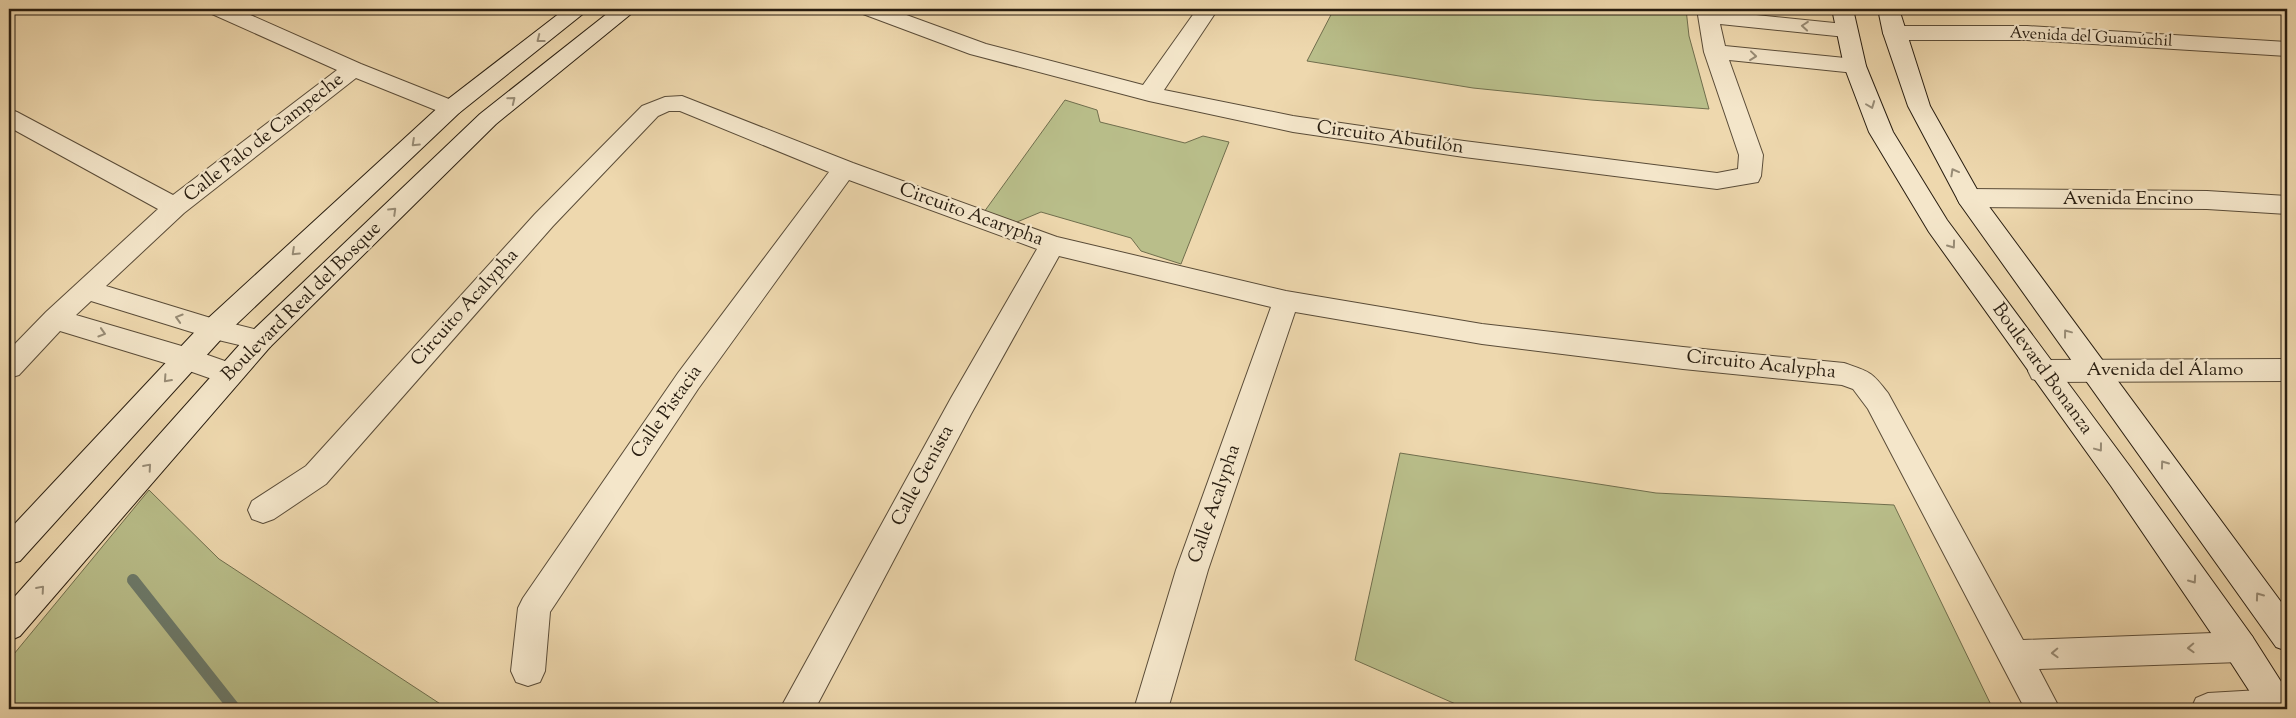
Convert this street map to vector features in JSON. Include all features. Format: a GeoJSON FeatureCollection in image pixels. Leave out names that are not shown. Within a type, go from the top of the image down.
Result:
{"type":"FeatureCollection","features":[{"type":"Feature","properties":{"kind":"street"},"geometry":{"type":"LineString","coordinates":[[220,9],[353,69],[451,108]]}},
{"type":"Feature","properties":{"kind":"street","name":"Boulevard Real del Bosque"},"geometry":{"type":"LineString","coordinates":[[9,551],[214,329],[451,108],[578,9]]}},
{"type":"Feature","properties":{"kind":"street","name":"Boulevard Real del Bosque"},"geometry":{"type":"LineString","coordinates":[[9,626],[260,340],[488,120],[626,9]]}},
{"type":"Feature","properties":{"kind":"street","name":"Circuito Abutilón"},"geometry":{"type":"LineString","coordinates":[[871,9],[978,48],[1149,94],[1293,124],[1464,149],[1718,181],[1749,176],[1751,155],[1715,52],[1708,12]]}},
{"type":"Feature","properties":{"kind":"street"},"geometry":{"type":"LineString","coordinates":[[1149,94],[1208,9]]}},
{"type":"Feature","properties":{"kind":"street"},"geometry":{"type":"LineString","coordinates":[[1708,12],[1844,19]]}},
{"type":"Feature","properties":{"kind":"street","name":"Boulevard Bonanza"},"geometry":{"type":"LineString","coordinates":[[1844,19],[1855,66],[1881,132],[1938,226],[2121,477],[2240,647],[2278,707]]}},
{"type":"Feature","properties":{"kind":"street"},"geometry":{"type":"LineString","coordinates":[[1891,21],[1919,106],[1969,198],[2287,636]]}},
{"type":"Feature","properties":{"kind":"street","name":"Avenida del Guamúchil"},"geometry":{"type":"LineString","coordinates":[[1891,21],[2027,33],[2287,49]]}},
{"type":"Feature","properties":{"kind":"street"},"geometry":{"type":"LineString","coordinates":[[1715,52],[1855,66]]}},
{"type":"Feature","properties":{"kind":"street","name":"Calle Palo de Campeche"},"geometry":{"type":"LineString","coordinates":[[86,290],[175,207],[353,69]]}},
{"type":"Feature","properties":{"kind":"street","name":"Circuito Acarypha"},"geometry":{"type":"LineString","coordinates":[[665,104],[682,103],[844,170],[1052,245],[1286,301]]}},
{"type":"Feature","properties":{"kind":"street","name":"Circuito Acalypha"},"geometry":{"type":"LineString","coordinates":[[263,510],[316,474],[544,220],[650,111],[665,104]]}},
{"type":"Feature","properties":{"kind":"street"},"geometry":{"type":"LineString","coordinates":[[9,117],[175,207]]}},
{"type":"Feature","properties":{"kind":"street","name":"Calle Pistacia"},"geometry":{"type":"LineString","coordinates":[[528,671],[534,608],[688,381],[844,170]]}},
{"type":"Feature","properties":{"kind":"street","name":"Avenida Encino"},"geometry":{"type":"LineString","coordinates":[[1969,198],[2207,200],[2287,205]]}},
{"type":"Feature","properties":{"kind":"street","name":"Calle Genista"},"geometry":{"type":"LineString","coordinates":[[797,709],[961,406],[1052,245]]}},
{"type":"Feature","properties":{"kind":"street"},"geometry":{"type":"LineString","coordinates":[[9,367],[86,290],[214,329],[260,340]]}},
{"type":"Feature","properties":{"kind":"street","name":"Circuito Acalypha"},"geometry":{"type":"LineString","coordinates":[[1286,301],[1482,334],[1683,358],[1844,374],[1863,381],[1878,401],[2043,709]]}},
{"type":"Feature","properties":{"kind":"street","name":"Calle Acalypha"},"geometry":{"type":"LineString","coordinates":[[1151,709],[1192,570],[1286,301]]}},
{"type":"Feature","properties":{"kind":"street"},"geometry":{"type":"LineString","coordinates":[[56,319],[186,358],[229,374]]}},
{"type":"Feature","properties":{"kind":"street","name":"Avenida del Álamo"},"geometry":{"type":"LineString","coordinates":[[2042,371],[2095,369],[2287,370]]}},
{"type":"Feature","properties":{"kind":"street"},"geometry":{"type":"LineString","coordinates":[[2015,655],[2240,647]]}},
{"type":"Feature","properties":{"kind":"street"},"geometry":{"type":"LineString","coordinates":[[2208,709],[2278,707]]}},
{"type":"Feature","properties":{"kind":"green space"},"geometry":{"type":"Polygon","coordinates":[[[1334,9],[1686,9],[1689,36],[1709,109],[1473,88],[1307,61],[1334,9]]]}},
{"type":"Feature","properties":{"kind":"green space"},"geometry":{"type":"Polygon","coordinates":[[[1065,100],[1097,110],[1100,122],[1185,143],[1203,136],[1229,142],[1181,264],[1141,251],[1131,238],[1041,212],[1017,222],[984,212],[1065,100]]]}},
{"type":"Feature","properties":{"kind":"green space"},"geometry":{"type":"Polygon","coordinates":[[[1400,453],[1656,493],[1894,505],[1993,709],[1467,709],[1355,660],[1400,453]]]}},
{"type":"Feature","properties":{"kind":"green space"},"geometry":{"type":"Polygon","coordinates":[[[149,490],[219,559],[448,709],[9,709],[9,660],[149,490]]]}},
{"type":"Feature","properties":{"kind":"waterway"},"geometry":{"type":"LineString","coordinates":[[133,580],[235,709]]}}]}
